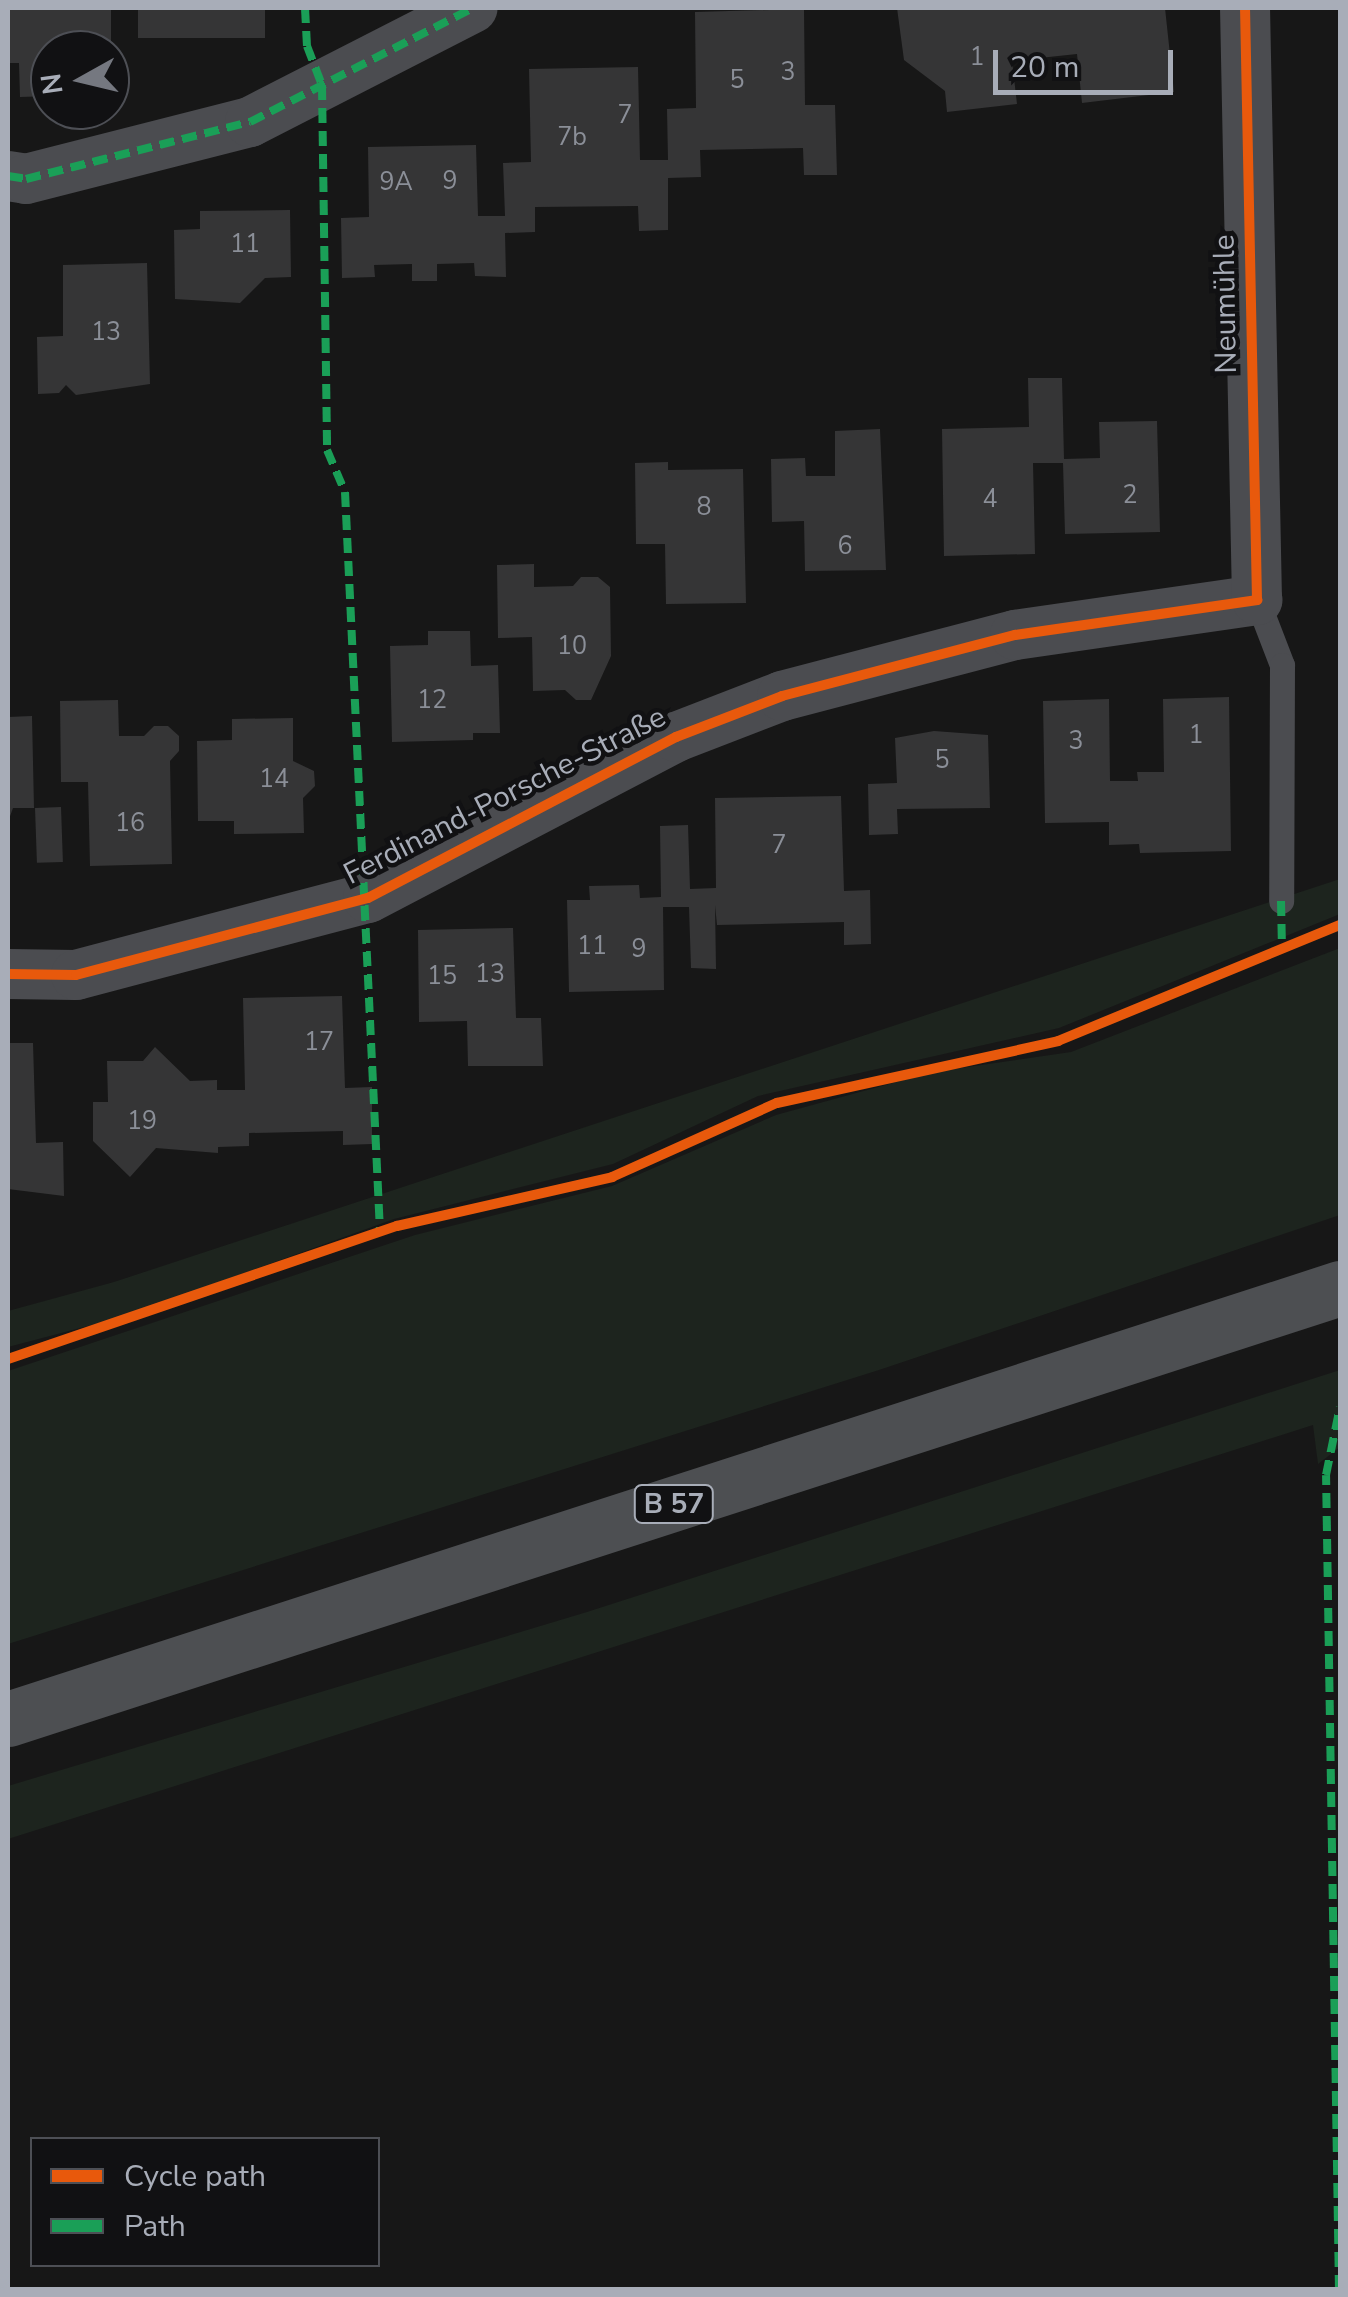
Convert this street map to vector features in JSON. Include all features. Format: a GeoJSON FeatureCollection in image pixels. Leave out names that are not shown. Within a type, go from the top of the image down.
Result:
{"type":"FeatureCollection","features":[{"type":"Feature","properties":{"kind":"main road","name":"B 57"},"geometry":{"type":"LineString","coordinates":[[8,1719],[1340,1288]]}},
{"type":"Feature","properties":{"kind":"street"},"geometry":{"type":"LineString","coordinates":[[8,176],[26,179],[250,122],[474,8]]}},
{"type":"Feature","properties":{"kind":"street","name":"Neumühle"},"geometry":{"type":"LineString","coordinates":[[1245,8],[1256,600]]}},
{"type":"Feature","properties":{"kind":"street","name":"Ferdinand-Porsche-Straße"},"geometry":{"type":"LineString","coordinates":[[8,974],[76,974],[368,898],[676,737],[782,696],[1015,636],[1256,600]]}},
{"type":"Feature","properties":{"kind":"lane"},"geometry":{"type":"LineString","coordinates":[[1256,600],[1282,664],[1281,901]]}},
{"type":"Feature","properties":{"kind":"shaded area"},"geometry":{"type":"Polygon","coordinates":[[[1340,879],[1340,914],[1059,1028],[758,1096],[613,1164],[394,1219],[122,1317],[8,1347],[8,1311],[114,1282],[1340,879]]]}},
{"type":"Feature","properties":{"kind":"shaded area"},"geometry":{"type":"Polygon","coordinates":[[[1340,948],[1340,1215],[879,1370],[8,1644],[8,1371],[415,1235],[612,1186],[776,1115],[933,1072],[1071,1052],[1340,948]]]}},
{"type":"Feature","properties":{"kind":"shaded area"},"geometry":{"type":"Polygon","coordinates":[[[1340,1370],[1340,1447],[1318,1464],[1313,1425],[8,1839],[8,1786],[587,1612],[1340,1370]]]}},
{"type":"Feature","properties":{"kind":"building"},"geometry":{"type":"Polygon","coordinates":[[[8,8],[111,8],[111,30],[30,30],[30,97],[20,97],[19,63],[8,63],[8,8]]]}},
{"type":"Feature","properties":{"kind":"building"},"geometry":{"type":"Polygon","coordinates":[[[138,8],[265,8],[265,38],[138,38],[138,8]]]}},
{"type":"Feature","properties":{"kind":"building"},"geometry":{"type":"Polygon","coordinates":[[[897,8],[1165,8],[1174,92],[1082,103],[1077,54],[1012,61],[1017,104],[947,112],[945,91],[904,60],[897,8]]]}},
{"type":"Feature","properties":{"kind":"building"},"geometry":{"type":"Polygon","coordinates":[[[804,9],[805,105],[835,105],[837,175],[804,175],[803,148],[700,150],[701,177],[668,178],[668,230],[639,231],[638,206],[535,207],[535,232],[505,233],[506,277],[475,276],[474,263],[437,264],[437,281],[412,281],[412,264],[374,265],[375,277],[342,278],[341,218],[369,217],[368,147],[476,145],[478,216],[505,216],[503,163],[531,162],[529,69],[638,67],[640,160],[668,160],[667,109],[696,108],[695,12],[804,9]]]}},
{"type":"Feature","properties":{"kind":"building"},"geometry":{"type":"Polygon","coordinates":[[[290,210],[291,277],[265,278],[240,303],[175,299],[174,230],[200,229],[200,211],[290,210]]]}},
{"type":"Feature","properties":{"kind":"building"},"geometry":{"type":"Polygon","coordinates":[[[147,263],[150,384],[76,395],[66,385],[59,393],[38,394],[37,337],[63,336],[63,265],[147,263]]]}},
{"type":"Feature","properties":{"kind":"building"},"geometry":{"type":"Polygon","coordinates":[[[1028,378],[1062,378],[1064,459],[1100,458],[1099,422],[1157,421],[1160,532],[1065,534],[1063,463],[1033,463],[1035,554],[944,556],[942,429],[1029,427],[1028,378]]]}},
{"type":"Feature","properties":{"kind":"building"},"geometry":{"type":"Polygon","coordinates":[[[880,429],[886,570],[805,571],[804,521],[772,522],[771,459],[805,458],[806,476],[835,476],[835,431],[880,429]]]}},
{"type":"Feature","properties":{"kind":"building"},"geometry":{"type":"Polygon","coordinates":[[[668,462],[668,470],[743,469],[746,603],[666,604],[665,544],[636,544],[635,463],[668,462]]]}},
{"type":"Feature","properties":{"kind":"building"},"geometry":{"type":"Polygon","coordinates":[[[534,564],[534,587],[573,586],[581,577],[598,577],[610,587],[611,656],[591,700],[576,700],[565,690],[533,691],[532,637],[498,638],[497,565],[534,564]]]}},
{"type":"Feature","properties":{"kind":"building"},"geometry":{"type":"Polygon","coordinates":[[[428,631],[470,631],[471,666],[498,665],[500,733],[473,733],[473,740],[392,742],[390,646],[428,645],[428,631]]]}},
{"type":"Feature","properties":{"kind":"building"},"geometry":{"type":"Polygon","coordinates":[[[1229,697],[1231,851],[1140,853],[1139,844],[1109,845],[1109,822],[1045,823],[1043,701],[1109,699],[1110,781],[1138,781],[1137,772],[1164,772],[1163,699],[1229,697]]]}},
{"type":"Feature","properties":{"kind":"building"},"geometry":{"type":"Polygon","coordinates":[[[118,700],[119,736],[144,736],[154,726],[168,726],[179,736],[179,751],[170,761],[172,864],[90,866],[88,782],[61,782],[60,701],[118,700]]]}},
{"type":"Feature","properties":{"kind":"building"},"geometry":{"type":"Polygon","coordinates":[[[32,716],[34,808],[13,808],[8,822],[8,717],[32,716]]]}},
{"type":"Feature","properties":{"kind":"building"},"geometry":{"type":"Polygon","coordinates":[[[293,718],[293,761],[314,771],[315,786],[303,798],[304,833],[234,834],[234,821],[198,821],[197,741],[232,740],[232,719],[293,718]]]}},
{"type":"Feature","properties":{"kind":"building"},"geometry":{"type":"Polygon","coordinates":[[[934,731],[988,735],[990,808],[897,809],[898,834],[869,835],[868,784],[897,783],[895,738],[934,731]]]}},
{"type":"Feature","properties":{"kind":"building"},"geometry":{"type":"Polygon","coordinates":[[[841,796],[844,891],[870,890],[871,944],[844,945],[844,922],[717,925],[715,905],[716,969],[691,968],[689,907],[663,907],[664,990],[569,992],[567,900],[590,900],[589,886],[639,885],[640,898],[661,897],[660,826],[688,825],[690,889],[716,888],[715,798],[841,796]]]}},
{"type":"Feature","properties":{"kind":"building"},"geometry":{"type":"Polygon","coordinates":[[[61,807],[63,862],[37,863],[35,808],[61,807]]]}},
{"type":"Feature","properties":{"kind":"building"},"geometry":{"type":"Polygon","coordinates":[[[513,928],[516,1018],[541,1018],[543,1066],[468,1066],[467,1021],[419,1022],[418,930],[513,928]]]}},
{"type":"Feature","properties":{"kind":"building"},"geometry":{"type":"Polygon","coordinates":[[[342,996],[345,1088],[372,1087],[372,1144],[343,1145],[343,1131],[249,1133],[249,1146],[218,1147],[218,1153],[156,1148],[130,1177],[93,1141],[93,1102],[108,1102],[107,1061],[143,1061],[155,1047],[190,1081],[217,1080],[217,1090],[245,1090],[243,998],[342,996]]]}},
{"type":"Feature","properties":{"kind":"building"},"geometry":{"type":"Polygon","coordinates":[[[8,1043],[33,1043],[36,1143],[63,1142],[64,1196],[8,1189],[8,1043]]]}},
{"type":"Feature","properties":{"kind":"marked path"},"geometry":{"type":"LineString","coordinates":[[305,8],[307,46],[322,85],[327,450],[345,492],[380,1231]]}},
{"type":"Feature","properties":{"kind":"marked path"},"geometry":{"type":"LineString","coordinates":[[8,176],[26,179],[250,122],[473,8]]}},
{"type":"Feature","properties":{"kind":"marked path"},"geometry":{"type":"LineString","coordinates":[[1281,901],[1282,949]]}},
{"type":"Feature","properties":{"kind":"marked path"},"geometry":{"type":"LineString","coordinates":[[1339,2290],[1326,1475],[1340,1407]]}},
{"type":"Feature","properties":{"kind":"cycle path"},"geometry":{"type":"LineString","coordinates":[[8,974],[76,975],[368,898],[676,737],[782,696],[1015,635],[1257,600],[1245,8]]}},
{"type":"Feature","properties":{"kind":"cycle path"},"geometry":{"type":"LineString","coordinates":[[8,1359],[397,1226],[612,1177],[777,1103],[1058,1041],[1340,925]]}}]}
